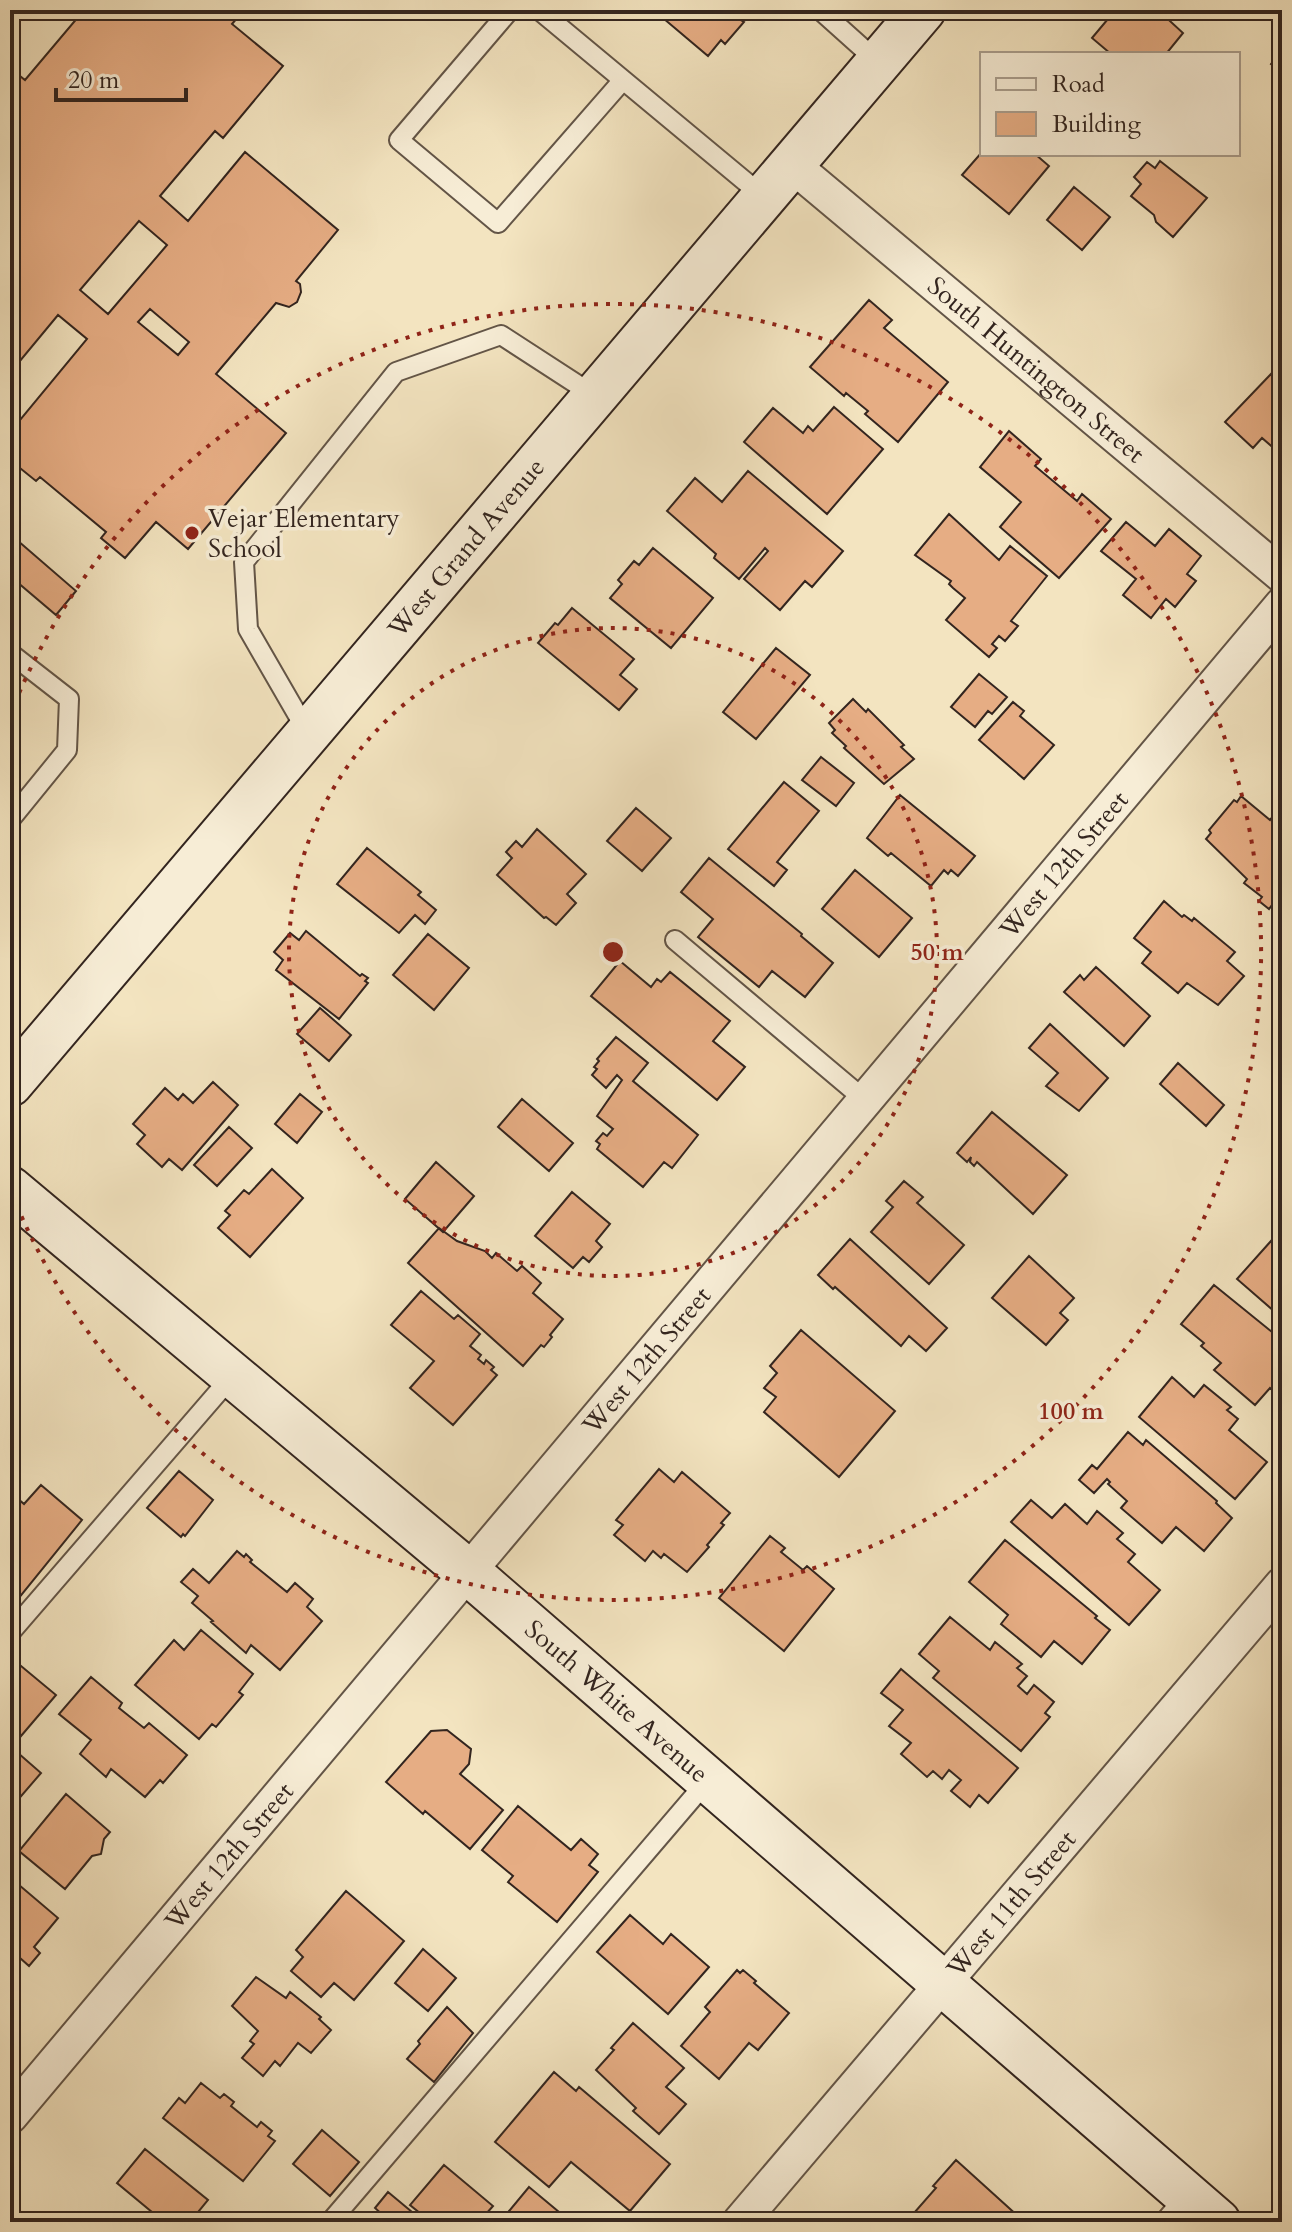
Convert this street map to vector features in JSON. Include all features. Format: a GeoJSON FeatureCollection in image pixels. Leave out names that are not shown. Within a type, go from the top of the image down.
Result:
{"type":"FeatureCollection","features":[{"type":"Feature","properties":{"kind":"street","name":"West Grand Avenue"},"geometry":{"type":"LineString","coordinates":[[10,1084],[923,10]]}},
{"type":"Feature","properties":{"kind":"street","name":"South Huntington Street"},"geometry":{"type":"LineString","coordinates":[[777,181],[1282,575]]}},
{"type":"Feature","properties":{"kind":"street","name":"West 12th Street"},"geometry":{"type":"LineString","coordinates":[[10,2116],[1282,605]]}},
{"type":"Feature","properties":{"kind":"street","name":"South White Avenue"},"geometry":{"type":"LineString","coordinates":[[10,1189],[468,1572],[944,1983],[1190,2213]]}},
{"type":"Feature","properties":{"kind":"street","name":"West 11th Street"},"geometry":{"type":"LineString","coordinates":[[740,2222],[1282,1585]]}},
{"type":"Feature","properties":{"kind":"lane"},"geometry":{"type":"LineString","coordinates":[[510,10],[399,140],[498,223],[623,80]]}},
{"type":"Feature","properties":{"kind":"lane"},"geometry":{"type":"LineString","coordinates":[[539,10],[623,80],[777,181]]}},
{"type":"Feature","properties":{"kind":"lane"},"geometry":{"type":"LineString","coordinates":[[820,10],[878,62]]}},
{"type":"Feature","properties":{"kind":"lane"},"geometry":{"type":"LineString","coordinates":[[308,734],[248,629],[244,562],[396,372],[501,335],[595,396]]}},
{"type":"Feature","properties":{"kind":"lane"},"geometry":{"type":"LineString","coordinates":[[10,653],[69,699],[67,750],[10,820]]}},
{"type":"Feature","properties":{"kind":"lane"},"geometry":{"type":"LineString","coordinates":[[675,940],[865,1100]]}},
{"type":"Feature","properties":{"kind":"lane"},"geometry":{"type":"LineString","coordinates":[[10,1633],[233,1375]]}},
{"type":"Feature","properties":{"kind":"lane"},"geometry":{"type":"LineString","coordinates":[[330,2222],[708,1780]]}},
{"type":"Feature","properties":{"kind":"building"},"geometry":{"type":"Polygon","coordinates":[[[84,10],[244,10],[232,24],[283,66],[223,138],[215,131],[160,196],[188,221],[245,152],[338,230],[296,281],[300,284],[301,292],[297,302],[289,307],[276,303],[216,374],[286,433],[188,549],[156,522],[125,558],[101,538],[106,532],[40,477],[36,481],[10,460],[10,432],[87,339],[58,315],[10,373],[10,68],[25,80],[84,10]],[[139,221],[80,290],[108,314],[167,245],[139,221]],[[150,309],[138,322],[178,355],[189,342],[150,309]]]}},
{"type":"Feature","properties":{"kind":"building"},"geometry":{"type":"Polygon","coordinates":[[[660,10],[747,10],[739,19],[744,22],[725,44],[721,40],[708,56],[657,13],[660,10]]]}},
{"type":"Feature","properties":{"kind":"building"},"geometry":{"type":"Polygon","coordinates":[[[1110,10],[1158,10],[1183,33],[1168,52],[1109,52],[1092,38],[1113,13],[1110,10]]]}},
{"type":"Feature","properties":{"kind":"building"},"geometry":{"type":"Polygon","coordinates":[[[1282,51],[1282,73],[1271,64],[1282,51]]]}},
{"type":"Feature","properties":{"kind":"building"},"geometry":{"type":"Polygon","coordinates":[[[980,154],[1037,156],[1049,166],[1009,214],[962,175],[980,154]]]}},
{"type":"Feature","properties":{"kind":"building"},"geometry":{"type":"Polygon","coordinates":[[[1160,161],[1207,198],[1173,237],[1156,222],[1154,215],[1131,196],[1141,184],[1134,177],[1147,162],[1155,168],[1160,161]]]}},
{"type":"Feature","properties":{"kind":"building"},"geometry":{"type":"Polygon","coordinates":[[[1074,187],[1110,217],[1082,250],[1047,220],[1074,187]]]}},
{"type":"Feature","properties":{"kind":"building"},"geometry":{"type":"Polygon","coordinates":[[[869,300],[892,320],[884,328],[948,382],[898,442],[865,414],[868,411],[846,393],[844,396],[810,367],[869,300]]]}},
{"type":"Feature","properties":{"kind":"building"},"geometry":{"type":"Polygon","coordinates":[[[1271,374],[1282,384],[1282,446],[1277,451],[1262,438],[1253,448],[1225,422],[1271,374]]]}},
{"type":"Feature","properties":{"kind":"building"},"geometry":{"type":"Polygon","coordinates":[[[834,407],[883,449],[827,514],[744,442],[773,408],[803,433],[808,426],[813,431],[834,407]]]}},
{"type":"Feature","properties":{"kind":"building"},"geometry":{"type":"Polygon","coordinates":[[[1009,431],[1041,459],[1035,466],[1077,501],[1082,494],[1111,519],[1059,578],[1000,527],[1021,502],[980,467],[1009,431]]]}},
{"type":"Feature","properties":{"kind":"building"},"geometry":{"type":"Polygon","coordinates":[[[748,471],[843,551],[812,587],[805,581],[780,610],[744,579],[768,551],[765,548],[739,579],[667,511],[695,478],[722,502],[748,471]]]}},
{"type":"Feature","properties":{"kind":"building"},"geometry":{"type":"Polygon","coordinates":[[[949,514],[999,560],[1010,546],[1047,576],[1011,621],[1018,626],[1005,641],[999,636],[992,644],[997,648],[989,657],[946,620],[965,598],[949,584],[951,581],[915,555],[949,514]]]}},
{"type":"Feature","properties":{"kind":"building"},"geometry":{"type":"Polygon","coordinates":[[[1126,522],[1155,546],[1169,529],[1201,556],[1187,574],[1196,581],[1175,607],[1166,599],[1151,618],[1123,595],[1136,579],[1101,551],[1126,522]]]}},
{"type":"Feature","properties":{"kind":"building"},"geometry":{"type":"Polygon","coordinates":[[[10,534],[76,591],[56,615],[10,576],[10,534]]]}},
{"type":"Feature","properties":{"kind":"building"},"geometry":{"type":"Polygon","coordinates":[[[653,548],[713,598],[671,648],[610,598],[622,584],[618,580],[634,561],[639,565],[653,548]]]}},
{"type":"Feature","properties":{"kind":"building"},"geometry":{"type":"Polygon","coordinates":[[[572,608],[634,659],[620,675],[637,689],[619,710],[538,643],[572,608]]]}},
{"type":"Feature","properties":{"kind":"building"},"geometry":{"type":"Polygon","coordinates":[[[776,648],[810,675],[756,739],[723,712],[776,648]]]}},
{"type":"Feature","properties":{"kind":"building"},"geometry":{"type":"Polygon","coordinates":[[[979,674],[1007,697],[992,714],[988,711],[975,727],[951,707],[979,674]]]}},
{"type":"Feature","properties":{"kind":"building"},"geometry":{"type":"Polygon","coordinates":[[[853,699],[866,712],[868,709],[914,759],[884,784],[832,733],[835,730],[829,723],[853,699]]]}},
{"type":"Feature","properties":{"kind":"building"},"geometry":{"type":"Polygon","coordinates":[[[1013,702],[1024,711],[1020,716],[1054,745],[1024,779],[979,740],[1013,702]]]}},
{"type":"Feature","properties":{"kind":"building"},"geometry":{"type":"Polygon","coordinates":[[[821,757],[854,783],[836,806],[802,780],[821,757]]]}},
{"type":"Feature","properties":{"kind":"building"},"geometry":{"type":"Polygon","coordinates":[[[784,782],[819,811],[777,862],[787,870],[774,886],[728,849],[784,782]]]}},
{"type":"Feature","properties":{"kind":"building"},"geometry":{"type":"Polygon","coordinates":[[[900,795],[975,856],[958,876],[951,870],[948,874],[944,870],[931,886],[867,838],[900,795]]]}},
{"type":"Feature","properties":{"kind":"building"},"geometry":{"type":"Polygon","coordinates":[[[1241,796],[1270,820],[1273,816],[1282,823],[1279,827],[1282,830],[1280,912],[1272,905],[1269,909],[1259,901],[1262,897],[1244,883],[1247,879],[1206,839],[1211,833],[1209,830],[1241,796]]]}},
{"type":"Feature","properties":{"kind":"building"},"geometry":{"type":"Polygon","coordinates":[[[636,808],[671,838],[642,871],[607,841],[636,808]]]}},
{"type":"Feature","properties":{"kind":"building"},"geometry":{"type":"Polygon","coordinates":[[[537,829],[586,874],[567,894],[576,903],[556,925],[544,918],[497,875],[512,858],[506,852],[516,841],[522,847],[537,829]]]}},
{"type":"Feature","properties":{"kind":"building"},"geometry":{"type":"Polygon","coordinates":[[[367,848],[421,892],[418,895],[436,910],[425,924],[415,915],[399,933],[337,884],[367,848]]]}},
{"type":"Feature","properties":{"kind":"building"},"geometry":{"type":"Polygon","coordinates":[[[709,858],[833,963],[805,997],[772,971],[759,987],[698,937],[713,919],[681,892],[709,858]]]}},
{"type":"Feature","properties":{"kind":"building"},"geometry":{"type":"Polygon","coordinates":[[[855,870],[912,918],[879,957],[822,909],[855,870]]]}},
{"type":"Feature","properties":{"kind":"building"},"geometry":{"type":"Polygon","coordinates":[[[1164,901],[1182,917],[1184,915],[1192,921],[1194,918],[1235,952],[1227,961],[1244,976],[1218,1005],[1187,983],[1178,993],[1142,963],[1151,952],[1134,938],[1164,901]]]}},
{"type":"Feature","properties":{"kind":"building"},"geometry":{"type":"Polygon","coordinates":[[[306,931],[360,976],[362,974],[368,978],[365,981],[368,983],[339,1019],[276,970],[283,960],[274,952],[290,933],[299,940],[306,931]]]}},
{"type":"Feature","properties":{"kind":"building"},"geometry":{"type":"Polygon","coordinates":[[[428,934],[469,968],[434,1010],[393,975],[428,934]]]}},
{"type":"Feature","properties":{"kind":"building"},"geometry":{"type":"Polygon","coordinates":[[[620,961],[651,987],[657,979],[661,982],[670,972],[730,1021],[713,1041],[745,1067],[717,1100],[591,996],[620,961]]]}},
{"type":"Feature","properties":{"kind":"building"},"geometry":{"type":"Polygon","coordinates":[[[1096,967],[1150,1016],[1124,1046],[1064,992],[1080,975],[1084,980],[1096,967]]]}},
{"type":"Feature","properties":{"kind":"building"},"geometry":{"type":"Polygon","coordinates":[[[320,1008],[351,1035],[329,1061],[297,1034],[320,1008]]]}},
{"type":"Feature","properties":{"kind":"building"},"geometry":{"type":"Polygon","coordinates":[[[1050,1024],[1108,1078],[1079,1111],[1046,1086],[1058,1073],[1029,1048],[1050,1024]]]}},
{"type":"Feature","properties":{"kind":"building"},"geometry":{"type":"Polygon","coordinates":[[[616,1037],[648,1063],[633,1081],[698,1135],[672,1168],[664,1162],[643,1187],[597,1149],[600,1144],[596,1141],[603,1133],[607,1136],[613,1129],[597,1116],[622,1080],[617,1075],[606,1088],[592,1075],[597,1069],[594,1067],[599,1061],[597,1059],[616,1037]]]}},
{"type":"Feature","properties":{"kind":"building"},"geometry":{"type":"Polygon","coordinates":[[[1178,1063],[1224,1105],[1206,1126],[1160,1084],[1178,1063]]]}},
{"type":"Feature","properties":{"kind":"building"},"geometry":{"type":"Polygon","coordinates":[[[213,1082],[238,1105],[182,1170],[169,1159],[162,1167],[137,1144],[145,1135],[133,1124],[165,1088],[178,1100],[183,1094],[193,1103],[213,1082]]]}},
{"type":"Feature","properties":{"kind":"building"},"geometry":{"type":"Polygon","coordinates":[[[300,1094],[322,1112],[297,1143],[275,1124],[300,1094]]]}},
{"type":"Feature","properties":{"kind":"building"},"geometry":{"type":"Polygon","coordinates":[[[522,1099],[573,1143],[549,1171],[498,1127],[522,1099]]]}},
{"type":"Feature","properties":{"kind":"building"},"geometry":{"type":"Polygon","coordinates":[[[992,1112],[1067,1175],[1033,1214],[977,1162],[974,1166],[970,1162],[971,1157],[967,1162],[957,1153],[992,1112]]]}},
{"type":"Feature","properties":{"kind":"building"},"geometry":{"type":"Polygon","coordinates":[[[229,1127],[252,1148],[217,1186],[194,1165],[229,1127]]]}},
{"type":"Feature","properties":{"kind":"building"},"geometry":{"type":"Polygon","coordinates":[[[436,1162],[474,1196],[443,1232],[405,1199],[436,1162]]]}},
{"type":"Feature","properties":{"kind":"building"},"geometry":{"type":"Polygon","coordinates":[[[272,1169],[303,1198],[250,1257],[218,1228],[230,1215],[225,1211],[244,1190],[249,1194],[272,1169]]]}},
{"type":"Feature","properties":{"kind":"building"},"geometry":{"type":"Polygon","coordinates":[[[904,1181],[923,1197],[917,1203],[964,1245],[929,1284],[871,1232],[893,1207],[886,1201],[904,1181]]]}},
{"type":"Feature","properties":{"kind":"building"},"geometry":{"type":"Polygon","coordinates":[[[572,1192],[610,1224],[596,1241],[602,1247],[589,1262],[583,1257],[573,1268],[535,1236],[572,1192]]]}},
{"type":"Feature","properties":{"kind":"building"},"geometry":{"type":"Polygon","coordinates":[[[439,1228],[457,1241],[485,1251],[492,1258],[496,1253],[517,1271],[522,1266],[541,1283],[533,1293],[563,1319],[544,1347],[541,1345],[523,1366],[408,1263],[439,1228]]]}},
{"type":"Feature","properties":{"kind":"building"},"geometry":{"type":"Polygon","coordinates":[[[850,1239],[947,1328],[926,1351],[909,1336],[901,1346],[818,1275],[850,1239]]]}},
{"type":"Feature","properties":{"kind":"building"},"geometry":{"type":"Polygon","coordinates":[[[1271,1241],[1282,1250],[1282,1318],[1237,1279],[1271,1241]]]}},
{"type":"Feature","properties":{"kind":"building"},"geometry":{"type":"Polygon","coordinates":[[[1029,1256],[1074,1298],[1060,1313],[1068,1320],[1046,1345],[992,1298],[1029,1256]]]}},
{"type":"Feature","properties":{"kind":"building"},"geometry":{"type":"Polygon","coordinates":[[[1214,1285],[1282,1340],[1282,1399],[1270,1388],[1255,1405],[1214,1370],[1221,1363],[1201,1346],[1204,1343],[1181,1324],[1214,1285]]]}},
{"type":"Feature","properties":{"kind":"building"},"geometry":{"type":"Polygon","coordinates":[[[421,1291],[454,1319],[458,1315],[480,1334],[470,1346],[481,1355],[478,1359],[484,1364],[486,1360],[494,1367],[491,1370],[497,1375],[453,1425],[410,1388],[434,1361],[391,1325],[421,1291]]]}},
{"type":"Feature","properties":{"kind":"building"},"geometry":{"type":"Polygon","coordinates":[[[801,1330],[895,1411],[839,1477],[764,1412],[776,1397],[764,1388],[777,1373],[770,1366],[801,1330]]]}},
{"type":"Feature","properties":{"kind":"building"},"geometry":{"type":"Polygon","coordinates":[[[1172,1377],[1194,1397],[1204,1385],[1231,1407],[1227,1410],[1238,1419],[1229,1430],[1267,1462],[1235,1499],[1139,1417],[1172,1377]]]}},
{"type":"Feature","properties":{"kind":"building"},"geometry":{"type":"Polygon","coordinates":[[[1128,1432],[1143,1445],[1146,1440],[1217,1501],[1232,1518],[1204,1551],[1176,1527],[1162,1543],[1121,1508],[1127,1501],[1108,1484],[1107,1479],[1094,1493],[1079,1480],[1092,1465],[1097,1469],[1128,1432]]]}},
{"type":"Feature","properties":{"kind":"building"},"geometry":{"type":"Polygon","coordinates":[[[659,1469],[674,1482],[682,1472],[730,1513],[707,1545],[709,1547],[687,1572],[664,1554],[661,1558],[653,1551],[645,1561],[614,1535],[623,1525],[616,1520],[659,1469]]]}},
{"type":"Feature","properties":{"kind":"building"},"geometry":{"type":"Polygon","coordinates":[[[179,1471],[213,1500],[181,1537],[147,1508],[179,1471]]]}},
{"type":"Feature","properties":{"kind":"building"},"geometry":{"type":"Polygon","coordinates":[[[41,1485],[82,1520],[10,1609],[10,1492],[24,1504],[41,1485]]]}},
{"type":"Feature","properties":{"kind":"building"},"geometry":{"type":"Polygon","coordinates":[[[1031,1500],[1052,1518],[1065,1504],[1087,1524],[1097,1511],[1123,1533],[1117,1539],[1135,1554],[1128,1562],[1160,1590],[1129,1625],[1011,1522],[1031,1500]]]}},
{"type":"Feature","properties":{"kind":"building"},"geometry":{"type":"Polygon","coordinates":[[[770,1536],[785,1548],[781,1552],[803,1570],[807,1566],[834,1589],[784,1651],[719,1598],[770,1536]]]}},
{"type":"Feature","properties":{"kind":"building"},"geometry":{"type":"Polygon","coordinates":[[[1005,1540],[1110,1630],[1082,1664],[1054,1641],[1041,1657],[1001,1624],[1008,1615],[969,1582],[1005,1540]]]}},
{"type":"Feature","properties":{"kind":"building"},"geometry":{"type":"Polygon","coordinates":[[[237,1551],[244,1557],[246,1554],[252,1560],[250,1562],[287,1592],[295,1583],[313,1599],[307,1607],[322,1621],[280,1670],[251,1645],[246,1653],[211,1622],[192,1603],[198,1596],[181,1582],[193,1569],[209,1583],[237,1551]]]}},
{"type":"Feature","properties":{"kind":"building"},"geometry":{"type":"Polygon","coordinates":[[[950,1617],[990,1650],[995,1642],[1022,1664],[1017,1668],[1027,1676],[1018,1686],[1027,1694],[1034,1685],[1054,1702],[1045,1713],[1050,1717],[1021,1751],[933,1678],[939,1671],[919,1654],[950,1617]]]}},
{"type":"Feature","properties":{"kind":"building"},"geometry":{"type":"Polygon","coordinates":[[[201,1630],[253,1674],[239,1692],[243,1695],[216,1727],[212,1724],[199,1739],[135,1685],[174,1640],[184,1650],[201,1630]]]}},
{"type":"Feature","properties":{"kind":"building"},"geometry":{"type":"Polygon","coordinates":[[[15,1661],[56,1695],[21,1736],[10,1727],[10,1667],[15,1661]]]}},
{"type":"Feature","properties":{"kind":"building"},"geometry":{"type":"Polygon","coordinates":[[[901,1669],[1018,1768],[988,1803],[979,1795],[970,1807],[951,1791],[961,1780],[949,1770],[942,1779],[933,1771],[927,1777],[901,1754],[911,1743],[889,1726],[903,1710],[881,1693],[901,1669]]]}},
{"type":"Feature","properties":{"kind":"building"},"geometry":{"type":"Polygon","coordinates":[[[91,1677],[122,1703],[119,1708],[144,1728],[149,1723],[187,1755],[163,1783],[160,1780],[145,1797],[111,1769],[106,1777],[80,1754],[91,1740],[59,1714],[91,1677]]]}},
{"type":"Feature","properties":{"kind":"building"},"geometry":{"type":"Polygon","coordinates":[[[447,1730],[471,1749],[469,1764],[460,1774],[503,1810],[470,1849],[386,1782],[431,1731],[447,1730]]]}},
{"type":"Feature","properties":{"kind":"building"},"geometry":{"type":"Polygon","coordinates":[[[10,1746],[41,1773],[10,1809],[10,1746]]]}},
{"type":"Feature","properties":{"kind":"building"},"geometry":{"type":"Polygon","coordinates":[[[66,1794],[110,1832],[104,1839],[101,1854],[92,1856],[65,1889],[19,1851],[66,1794]]]}},
{"type":"Feature","properties":{"kind":"building"},"geometry":{"type":"Polygon","coordinates":[[[518,1806],[571,1850],[581,1839],[598,1854],[589,1865],[598,1872],[557,1922],[508,1882],[513,1876],[482,1850],[518,1806]]]}},
{"type":"Feature","properties":{"kind":"building"},"geometry":{"type":"Polygon","coordinates":[[[12,1879],[58,1918],[34,1947],[40,1953],[29,1966],[10,1949],[12,1879]]]}},
{"type":"Feature","properties":{"kind":"building"},"geometry":{"type":"Polygon","coordinates":[[[346,1891],[404,1941],[354,2000],[334,1983],[321,1997],[291,1971],[303,1957],[296,1950],[346,1891]]]}},
{"type":"Feature","properties":{"kind":"building"},"geometry":{"type":"Polygon","coordinates":[[[630,1915],[663,1944],[671,1934],[709,1967],[668,2014],[597,1952],[630,1915]]]}},
{"type":"Feature","properties":{"kind":"building"},"geometry":{"type":"Polygon","coordinates":[[[423,1949],[456,1978],[428,2011],[395,1983],[423,1949]]]}},
{"type":"Feature","properties":{"kind":"building"},"geometry":{"type":"Polygon","coordinates":[[[737,1970],[740,1973],[743,1970],[789,2013],[758,2050],[749,2043],[719,2079],[681,2046],[710,2012],[705,2007],[737,1970]]]}},
{"type":"Feature","properties":{"kind":"building"},"geometry":{"type":"Polygon","coordinates":[[[256,1977],[286,1998],[290,1992],[321,2017],[319,2019],[331,2030],[311,2053],[298,2043],[280,2066],[275,2061],[263,2076],[242,2058],[254,2044],[250,2041],[258,2031],[232,2006],[256,1977]]]}},
{"type":"Feature","properties":{"kind":"building"},"geometry":{"type":"Polygon","coordinates":[[[447,2007],[473,2033],[434,2082],[407,2059],[447,2007]]]}},
{"type":"Feature","properties":{"kind":"building"},"geometry":{"type":"Polygon","coordinates":[[[633,2023],[684,2068],[666,2087],[686,2104],[659,2134],[596,2070],[633,2023]]]}},
{"type":"Feature","properties":{"kind":"building"},"geometry":{"type":"Polygon","coordinates":[[[554,2072],[576,2091],[579,2087],[670,2164],[630,2211],[571,2162],[549,2187],[495,2142],[554,2072]]]}},
{"type":"Feature","properties":{"kind":"building"},"geometry":{"type":"Polygon","coordinates":[[[201,2083],[220,2098],[224,2094],[234,2102],[231,2106],[257,2127],[261,2122],[272,2131],[268,2136],[275,2141],[243,2181],[163,2118],[179,2098],[185,2103],[201,2083]]]}},
{"type":"Feature","properties":{"kind":"building"},"geometry":{"type":"Polygon","coordinates":[[[322,2130],[359,2162],[330,2196],[293,2164],[322,2130]]]}},
{"type":"Feature","properties":{"kind":"building"},"geometry":{"type":"Polygon","coordinates":[[[145,2149],[208,2200],[190,2222],[164,2222],[117,2183],[145,2149]]]}},
{"type":"Feature","properties":{"kind":"building"},"geometry":{"type":"Polygon","coordinates":[[[956,2160],[1019,2217],[1015,2222],[911,2222],[917,2216],[914,2213],[936,2188],[933,2186],[956,2160]]]}},
{"type":"Feature","properties":{"kind":"building"},"geometry":{"type":"Polygon","coordinates":[[[444,2165],[493,2206],[479,2222],[431,2222],[410,2205],[444,2165]]]}},
{"type":"Feature","properties":{"kind":"building"},"geometry":{"type":"Polygon","coordinates":[[[529,2187],[571,2222],[500,2222],[529,2187]]]}},
{"type":"Feature","properties":{"kind":"building"},"geometry":{"type":"Polygon","coordinates":[[[388,2192],[424,2222],[378,2222],[384,2216],[375,2208],[388,2192]]]}},
{"type":"Feature","properties":{"kind":"place","name":"Vejar Elementary School"},"geometry":{"type":"Point","coordinates":[192,533]}}]}
